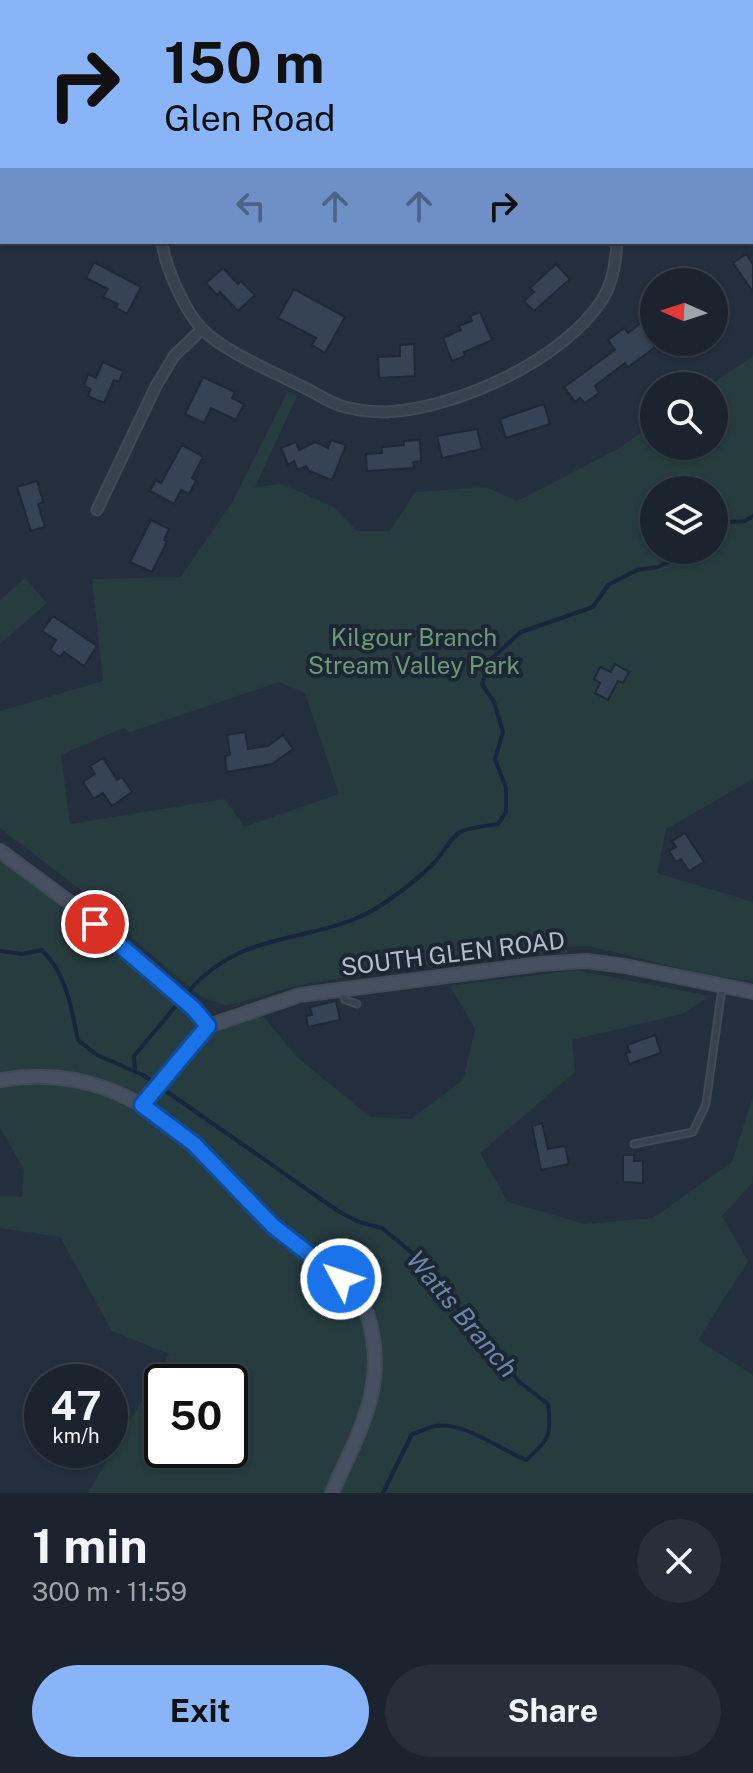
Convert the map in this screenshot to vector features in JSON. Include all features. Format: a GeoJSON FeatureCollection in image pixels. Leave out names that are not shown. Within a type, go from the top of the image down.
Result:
{"type":"FeatureCollection","features":[{"type":"Feature","properties":{"kind":"main road"},"geometry":{"type":"LineString","coordinates":[[0,851],[77,908],[194,1009],[208,1026],[142,1105]]}},
{"type":"Feature","properties":{"kind":"main road","name":"SOUTH GLEN ROAD"},"geometry":{"type":"LineString","coordinates":[[208,1026],[300,995],[540,964],[586,961],[753,992]]}},
{"type":"Feature","properties":{"kind":"main road"},"geometry":{"type":"LineString","coordinates":[[0,1080],[31,1075],[93,1083],[142,1105],[194,1144],[273,1226],[353,1291],[368,1317],[376,1359],[376,1378],[368,1410],[332,1493]]}},
{"type":"Feature","properties":{"kind":"street"},"geometry":{"type":"LineString","coordinates":[[162,244],[175,286],[202,329],[240,355],[344,407],[386,412],[432,405],[488,387],[563,340],[603,299],[612,277],[617,244]]}},
{"type":"Feature","properties":{"kind":"street"},"geometry":{"type":"LineString","coordinates":[[97,510],[156,386],[174,356],[202,329]]}},
{"type":"Feature","properties":{"kind":"lane"},"geometry":{"type":"LineString","coordinates":[[634,1144],[693,1132],[706,1104],[722,987]]}},
{"type":"Feature","properties":{"kind":"lane"},"geometry":{"type":"LineString","coordinates":[[341,990],[345,1000],[357,1004]]}},
{"type":"Feature","properties":{"kind":"green space","name":"Kilgour Branch Stream Valley Park"},"geometry":{"type":"Polygon","coordinates":[[[753,356],[753,779],[666,829],[657,873],[753,902],[753,981],[706,975],[589,946],[566,947],[567,953],[504,956],[503,952],[299,985],[224,1005],[200,996],[120,928],[124,923],[0,828],[0,711],[103,681],[92,579],[181,577],[233,501],[288,391],[297,396],[255,487],[282,484],[333,507],[357,531],[390,531],[415,492],[486,487],[517,501],[616,450],[640,434],[640,460],[728,460],[728,373],[753,356]],[[279,682],[130,732],[123,728],[61,755],[70,824],[225,799],[244,827],[339,794],[305,693],[279,682]]]}},
{"type":"Feature","properties":{"kind":"green space"},"geometry":{"type":"Polygon","coordinates":[[[25,578],[47,603],[0,644],[0,600],[25,578]]]}},
{"type":"Feature","properties":{"kind":"green space"},"geometry":{"type":"Polygon","coordinates":[[[0,851],[208,1025],[257,1009],[297,1057],[370,1117],[411,1119],[463,1080],[475,1029],[450,986],[574,970],[710,996],[682,1014],[572,1040],[575,1072],[480,1153],[508,1202],[585,1224],[653,1218],[732,1162],[753,1096],[753,1182],[722,1216],[748,1261],[698,1340],[753,1375],[753,1493],[88,1493],[103,1468],[128,1468],[128,1424],[144,1397],[144,1468],[248,1468],[248,1364],[163,1364],[169,1354],[112,1331],[60,1237],[0,1228],[0,1197],[22,1197],[24,1170],[0,1127],[0,851]]]}},
{"type":"Feature","properties":{"kind":"building"},"geometry":{"type":"Polygon","coordinates":[[[746,254],[753,264],[753,292],[733,263],[746,254]]]}},
{"type":"Feature","properties":{"kind":"building"},"geometry":{"type":"Polygon","coordinates":[[[94,262],[141,287],[127,314],[116,308],[118,304],[103,297],[108,289],[86,278],[94,262]]]}},
{"type":"Feature","properties":{"kind":"building"},"geometry":{"type":"Polygon","coordinates":[[[556,264],[570,279],[534,311],[524,301],[534,292],[530,288],[556,264]]]}},
{"type":"Feature","properties":{"kind":"building"},"geometry":{"type":"Polygon","coordinates":[[[223,268],[238,284],[241,281],[255,295],[238,311],[220,292],[217,295],[206,283],[223,268]]]}},
{"type":"Feature","properties":{"kind":"building"},"geometry":{"type":"Polygon","coordinates":[[[294,289],[345,317],[325,353],[312,345],[316,338],[278,318],[294,289]]]}},
{"type":"Feature","properties":{"kind":"building"},"geometry":{"type":"Polygon","coordinates":[[[480,312],[492,340],[452,361],[443,338],[461,330],[459,326],[472,321],[470,316],[480,312]]]}},
{"type":"Feature","properties":{"kind":"building"},"geometry":{"type":"Polygon","coordinates":[[[640,324],[640,356],[643,356],[628,367],[625,363],[595,386],[599,393],[585,403],[580,398],[575,402],[564,387],[615,350],[608,340],[624,328],[628,333],[640,324]]]}},
{"type":"Feature","properties":{"kind":"building"},"geometry":{"type":"Polygon","coordinates":[[[414,344],[415,376],[379,378],[378,357],[400,356],[400,345],[414,344]]]}},
{"type":"Feature","properties":{"kind":"building"},"geometry":{"type":"Polygon","coordinates":[[[103,362],[123,371],[119,382],[114,380],[104,403],[88,396],[91,389],[84,386],[88,374],[96,378],[103,362]]]}},
{"type":"Feature","properties":{"kind":"building"},"geometry":{"type":"Polygon","coordinates":[[[203,377],[235,392],[232,398],[244,404],[236,420],[211,408],[204,423],[185,414],[203,377]]]}},
{"type":"Feature","properties":{"kind":"building"},"geometry":{"type":"Polygon","coordinates":[[[544,404],[550,424],[506,438],[500,419],[544,404]]]}},
{"type":"Feature","properties":{"kind":"building"},"geometry":{"type":"Polygon","coordinates":[[[477,429],[482,449],[442,458],[437,436],[477,429]]]}},
{"type":"Feature","properties":{"kind":"building"},"geometry":{"type":"Polygon","coordinates":[[[331,440],[346,445],[332,480],[309,471],[306,466],[298,470],[294,461],[288,465],[281,448],[296,442],[299,450],[315,442],[328,448],[331,440]]]}},
{"type":"Feature","properties":{"kind":"building"},"geometry":{"type":"Polygon","coordinates":[[[420,440],[421,461],[413,462],[414,468],[367,471],[366,454],[382,453],[382,447],[404,445],[404,441],[420,440]]]}},
{"type":"Feature","properties":{"kind":"building"},"geometry":{"type":"Polygon","coordinates":[[[182,445],[203,457],[192,478],[196,481],[189,494],[181,490],[174,504],[150,491],[156,480],[161,483],[182,445]]]}},
{"type":"Feature","properties":{"kind":"building"},"geometry":{"type":"Polygon","coordinates":[[[37,481],[43,502],[38,504],[45,527],[31,531],[17,487],[37,481]]]}},
{"type":"Feature","properties":{"kind":"building"},"geometry":{"type":"Polygon","coordinates":[[[151,520],[169,529],[164,540],[167,542],[152,572],[130,562],[151,520]]]}},
{"type":"Feature","properties":{"kind":"building"},"geometry":{"type":"Polygon","coordinates":[[[53,616],[97,646],[84,666],[64,652],[60,657],[50,650],[56,640],[42,631],[53,616]]]}},
{"type":"Feature","properties":{"kind":"building"},"geometry":{"type":"Polygon","coordinates":[[[615,664],[629,672],[623,683],[618,681],[608,700],[595,693],[600,683],[594,679],[600,667],[611,672],[615,664]]]}},
{"type":"Feature","properties":{"kind":"building"},"geometry":{"type":"Polygon","coordinates":[[[245,732],[248,749],[268,746],[283,735],[293,749],[272,764],[227,772],[225,756],[230,755],[227,735],[245,732]]]}},
{"type":"Feature","properties":{"kind":"building"},"geometry":{"type":"Polygon","coordinates":[[[103,758],[117,780],[122,777],[132,792],[112,806],[103,793],[94,799],[83,782],[95,774],[90,766],[103,758]]]}},
{"type":"Feature","properties":{"kind":"building"},"geometry":{"type":"Polygon","coordinates":[[[685,833],[704,862],[689,871],[681,859],[676,862],[669,851],[676,847],[672,841],[685,833]]]}},
{"type":"Feature","properties":{"kind":"building"},"geometry":{"type":"Polygon","coordinates":[[[336,1001],[340,1020],[308,1027],[306,1016],[312,1015],[310,1007],[336,1001]]]}},
{"type":"Feature","properties":{"kind":"building"},"geometry":{"type":"Polygon","coordinates":[[[655,1035],[661,1053],[629,1064],[627,1045],[655,1035]]]}},
{"type":"Feature","properties":{"kind":"building"},"geometry":{"type":"Polygon","coordinates":[[[542,1123],[548,1149],[565,1146],[569,1164],[541,1170],[532,1126],[542,1123]]]}},
{"type":"Feature","properties":{"kind":"building"},"geometry":{"type":"Polygon","coordinates":[[[623,1155],[634,1155],[634,1161],[643,1161],[643,1183],[623,1182],[623,1155]]]}},
{"type":"Feature","properties":{"kind":"waterway"},"geometry":{"type":"LineString","coordinates":[[728,522],[745,521],[753,516]]}},
{"type":"Feature","properties":{"kind":"waterway"},"geometry":{"type":"LineString","coordinates":[[188,992],[211,970],[235,955],[259,945],[336,926],[361,916],[417,879],[462,831],[498,824],[506,812],[506,788],[495,759],[503,732],[494,702],[482,684],[491,659],[521,632],[593,607],[608,585],[637,570],[664,564]]}},
{"type":"Feature","properties":{"kind":"waterway","name":"Watts Branch"},"geometry":{"type":"LineString","coordinates":[[0,951],[22,954],[42,950],[63,981],[78,1040],[97,1055],[143,1075],[338,1211],[359,1222],[382,1228],[427,1265],[467,1320],[497,1348],[518,1381],[548,1404],[547,1436],[526,1460],[470,1432],[447,1426],[433,1427],[412,1434],[383,1493]]}},
{"type":"Feature","properties":{"kind":"waterway"},"geometry":{"type":"LineString","coordinates":[[135,1072],[134,1056],[175,1007]]}},
{"type":"Feature","properties":{"kind":"route"},"geometry":{"type":"LineString","coordinates":[[95,924],[194,1009],[208,1026],[142,1105],[194,1144],[273,1226],[341,1279]]}}]}
